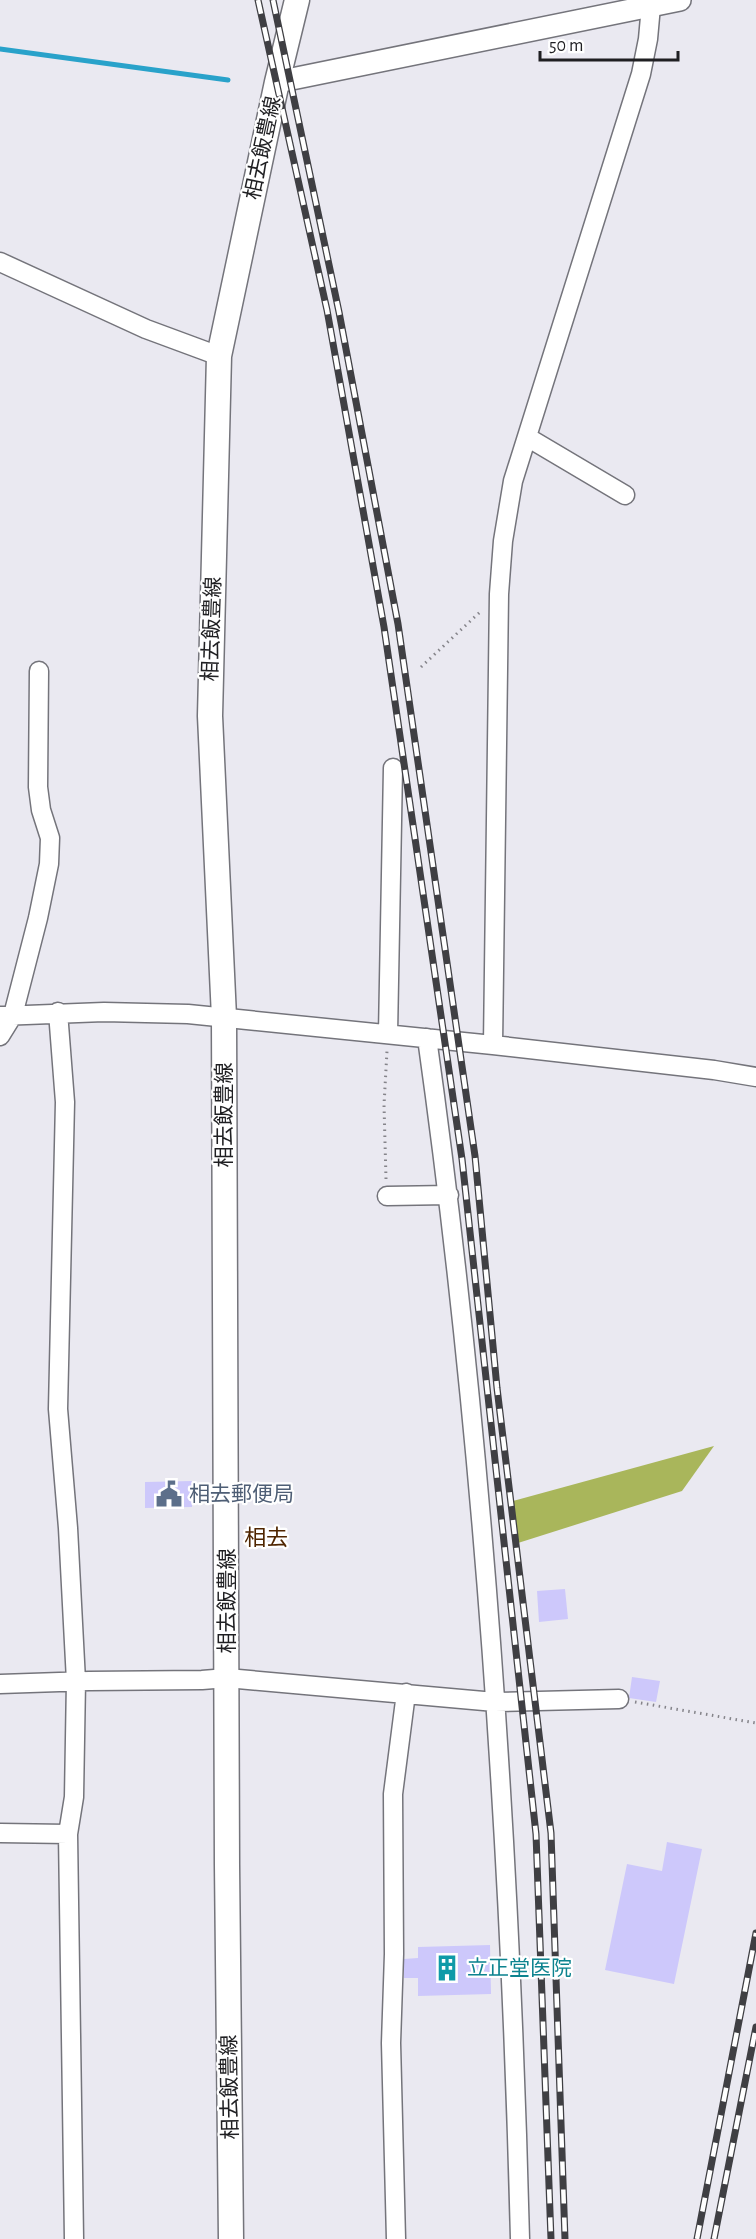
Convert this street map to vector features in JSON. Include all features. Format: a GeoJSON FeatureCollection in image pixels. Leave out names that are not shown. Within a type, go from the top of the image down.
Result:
{"type":"FeatureCollection","features":[{"type":"Feature","properties":{"kind":"main road","name":"相去飯豊線"},"geometry":{"type":"LineString","coordinates":[[231,2239],[224,1017],[210,716],[219,356],[277,82],[297,0]]}},
{"type":"Feature","properties":{"kind":"street"},"geometry":{"type":"LineString","coordinates":[[277,82],[680,0]]}},
{"type":"Feature","properties":{"kind":"street"},"geometry":{"type":"LineString","coordinates":[[493,1045],[499,594],[503,541],[512,491],[527,437],[641,74],[648,39],[651,6]]}},
{"type":"Feature","properties":{"kind":"street"},"geometry":{"type":"LineString","coordinates":[[0,262],[146,329],[219,356]]}},
{"type":"Feature","properties":{"kind":"street"},"geometry":{"type":"LineString","coordinates":[[527,437],[625,495]]}},
{"type":"Feature","properties":{"kind":"street"},"geometry":{"type":"LineString","coordinates":[[0,1036],[38,918],[50,864],[50,838],[41,810],[38,787],[39,671]]}},
{"type":"Feature","properties":{"kind":"street"},"geometry":{"type":"LineString","coordinates":[[388,1034],[393,768]]}},
{"type":"Feature","properties":{"kind":"street"},"geometry":{"type":"LineString","coordinates":[[58,1012],[65,1102],[58,1409],[68,1528],[76,1681],[74,1797],[68,1834],[74,2239]]}},
{"type":"Feature","properties":{"kind":"street"},"geometry":{"type":"LineString","coordinates":[[7,1015],[58,1012],[188,1014],[493,1045],[714,1070],[756,1077]]}},
{"type":"Feature","properties":{"kind":"street"},"geometry":{"type":"LineString","coordinates":[[427,1038],[449,1195],[479,1488],[495,1702],[512,2001],[520,2239]]}},
{"type":"Feature","properties":{"kind":"street"},"geometry":{"type":"LineString","coordinates":[[387,1196],[449,1195]]}},
{"type":"Feature","properties":{"kind":"street"},"geometry":{"type":"LineString","coordinates":[[0,1684],[227,1678],[495,1702],[619,1699]]}},
{"type":"Feature","properties":{"kind":"street"},"geometry":{"type":"LineString","coordinates":[[396,2239],[391,2043],[394,1954],[393,1794],[406,1694]]}},
{"type":"Feature","properties":{"kind":"street"},"geometry":{"type":"LineString","coordinates":[[0,1833],[68,1834]]}},
{"type":"Feature","properties":{"kind":"path"},"geometry":{"type":"LineString","coordinates":[[421,667],[499,594]]}},
{"type":"Feature","properties":{"kind":"path"},"geometry":{"type":"LineString","coordinates":[[387,1196],[384,1105],[388,1034]]}},
{"type":"Feature","properties":{"kind":"path"},"geometry":{"type":"LineString","coordinates":[[619,1699],[756,1723]]}},
{"type":"Feature","properties":{"kind":"green space"},"geometry":{"type":"Polygon","coordinates":[[[714,1446],[682,1491],[518,1543],[513,1501],[714,1446]]]}},
{"type":"Feature","properties":{"kind":"building"},"geometry":{"type":"Polygon","coordinates":[[[192,1481],[192,1507],[145,1508],[145,1482],[192,1481]]]}},
{"type":"Feature","properties":{"kind":"building"},"geometry":{"type":"Polygon","coordinates":[[[565,1589],[568,1619],[539,1622],[537,1591],[565,1589]]]}},
{"type":"Feature","properties":{"kind":"building"},"geometry":{"type":"Polygon","coordinates":[[[632,1677],[660,1681],[656,1702],[629,1698],[632,1677]]]}},
{"type":"Feature","properties":{"kind":"building"},"geometry":{"type":"Polygon","coordinates":[[[667,1842],[702,1849],[674,1984],[605,1970],[627,1864],[662,1871],[667,1842]]]}},
{"type":"Feature","properties":{"kind":"building","name":"立正堂医院"},"geometry":{"type":"Polygon","coordinates":[[[490,1945],[491,1994],[418,1996],[418,1978],[404,1978],[404,1959],[418,1958],[418,1947],[490,1945]]]}},
{"type":"Feature","properties":{"kind":"waterway"},"geometry":{"type":"LineString","coordinates":[[0,49],[228,80]]}},
{"type":"Feature","properties":{"kind":"railway"},"geometry":{"type":"LineString","coordinates":[[258,0],[327,310],[384,627],[462,1159],[536,1834],[551,2239]]}},
{"type":"Feature","properties":{"kind":"railway"},"geometry":{"type":"LineString","coordinates":[[273,0],[339,312],[398,624],[475,1156],[497,1388],[551,1833],[565,2239]]}},
{"type":"Feature","properties":{"kind":"railway"},"geometry":{"type":"LineString","coordinates":[[697,2239],[756,1933]]}},
{"type":"Feature","properties":{"kind":"railway"},"geometry":{"type":"LineString","coordinates":[[714,2239],[756,2027]]}},
{"type":"Feature","properties":{"kind":"place","name":"相去郵便局"},"geometry":{"type":"Point","coordinates":[169,1494]}},
{"type":"Feature","properties":{"kind":"place","name":"立正堂医院"},"geometry":{"type":"Point","coordinates":[447,1968]}},
{"type":"Feature","properties":{"kind":"district","name":"相去"},"geometry":{"type":"Point","coordinates":[266,1538]}}]}
